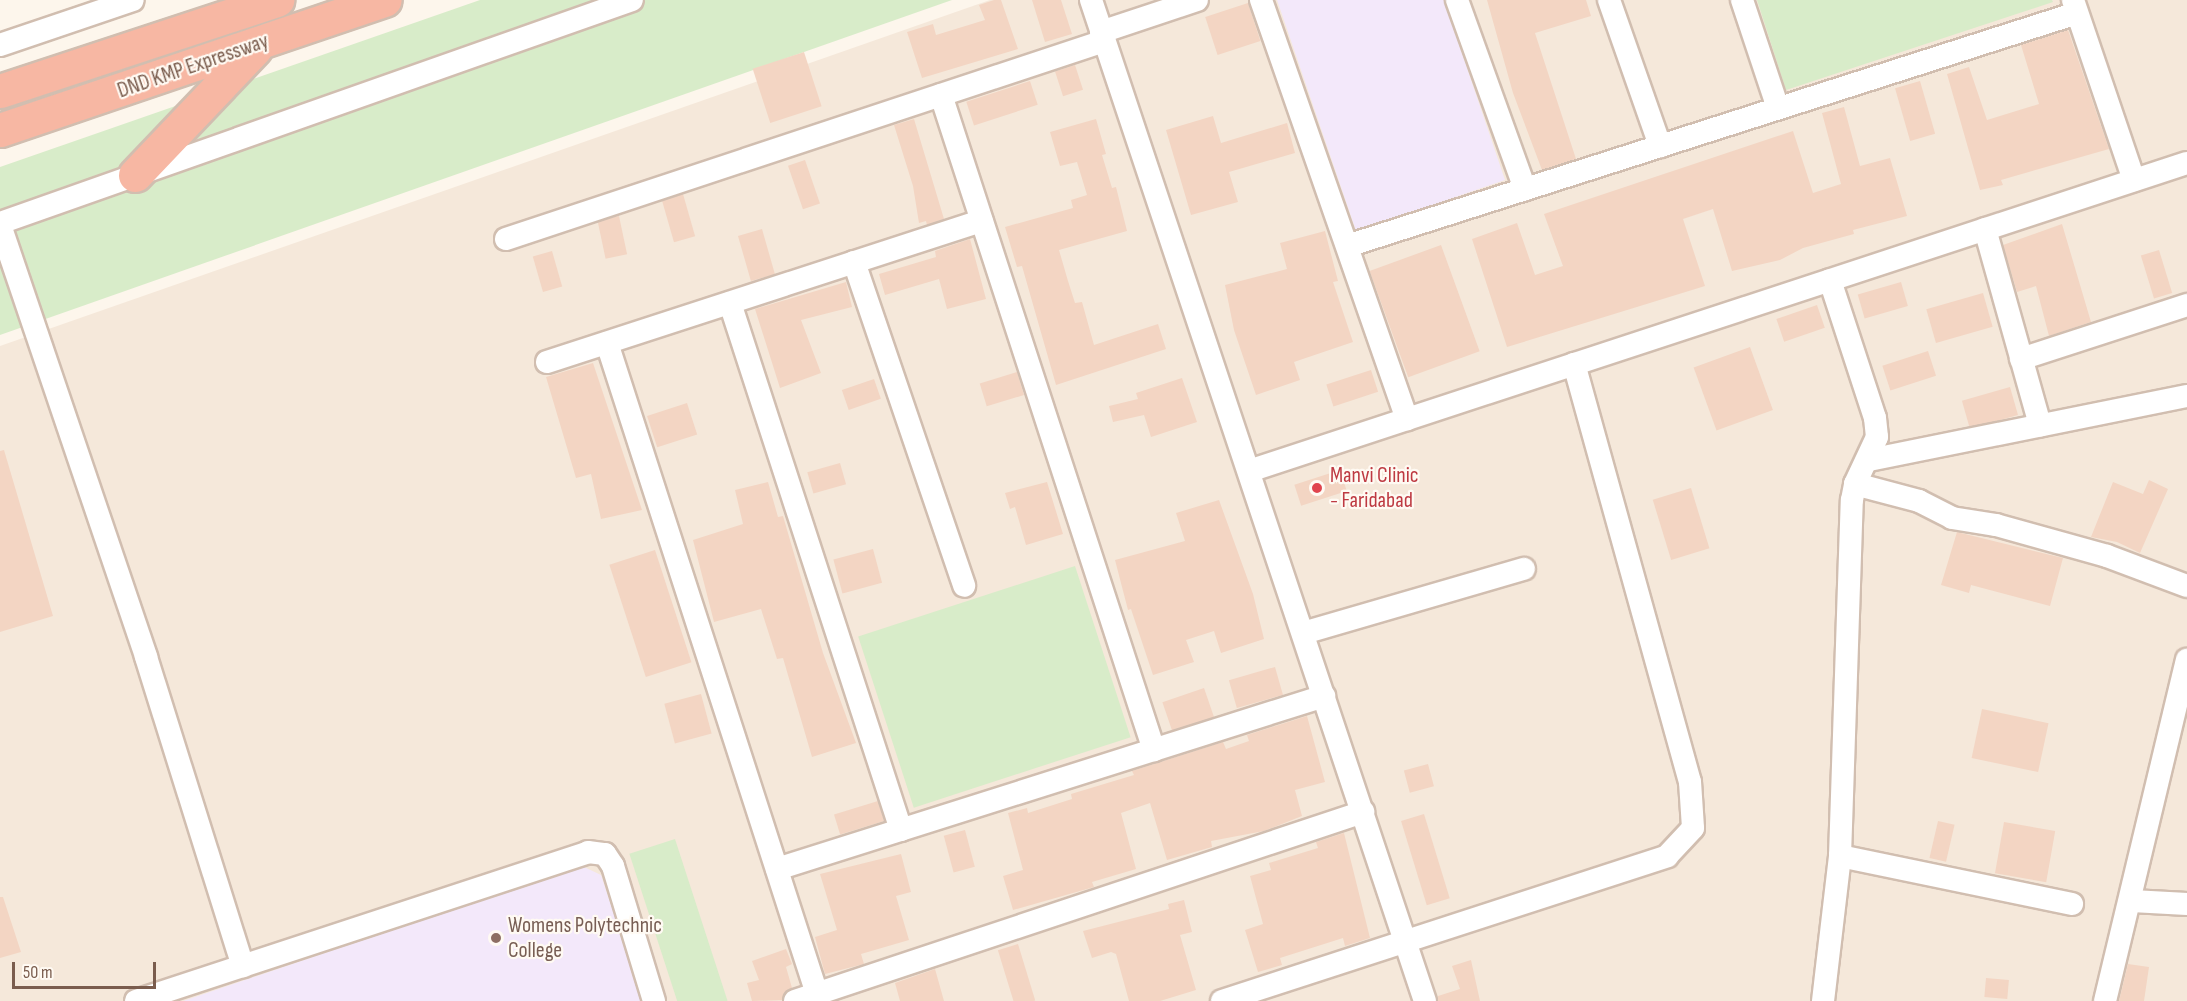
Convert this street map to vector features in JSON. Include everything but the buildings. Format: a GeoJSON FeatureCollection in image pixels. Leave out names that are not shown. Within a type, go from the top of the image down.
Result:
{"type":"FeatureCollection","features":[{"type":"Feature","properties":{"kind":"highway","name":"DND KMP Expressway"},"geometry":{"type":"LineString","coordinates":[[0,91],[277,0]]}},
{"type":"Feature","properties":{"kind":"highway","name":"DND KMP Expressway"},"geometry":{"type":"LineString","coordinates":[[0,130],[385,0]]}},
{"type":"Feature","properties":{"kind":"highway"},"geometry":{"type":"LineString","coordinates":[[135,175],[261,43]]}},
{"type":"Feature","properties":{"kind":"street"},"geometry":{"type":"LineString","coordinates":[[0,45],[133,0]]}},
{"type":"Feature","properties":{"kind":"street"},"geometry":{"type":"LineString","coordinates":[[243,966],[146,657],[0,224],[632,0]]}},
{"type":"Feature","properties":{"kind":"street"},"geometry":{"type":"LineString","coordinates":[[1091,0],[1425,1001]]}},
{"type":"Feature","properties":{"kind":"street"},"geometry":{"type":"LineString","coordinates":[[506,239],[940,95],[1197,0]]}},
{"type":"Feature","properties":{"kind":"street"},"geometry":{"type":"LineString","coordinates":[[1261,0],[1407,419]]}},
{"type":"Feature","properties":{"kind":"street"},"geometry":{"type":"LineString","coordinates":[[1457,0],[1525,189]]}},
{"type":"Feature","properties":{"kind":"street"},"geometry":{"type":"LineString","coordinates":[[1609,0],[1660,146]]}},
{"type":"Feature","properties":{"kind":"street"},"geometry":{"type":"LineString","coordinates":[[1742,0],[1778,108]]}},
{"type":"Feature","properties":{"kind":"street"},"geometry":{"type":"LineString","coordinates":[[1347,246],[1778,108],[2075,7],[2134,180]]}},
{"type":"Feature","properties":{"kind":"street"},"geometry":{"type":"LineString","coordinates":[[940,95],[1154,750]]}},
{"type":"Feature","properties":{"kind":"street"},"geometry":{"type":"LineString","coordinates":[[1249,471],[2187,163]]}},
{"type":"Feature","properties":{"kind":"street"},"geometry":{"type":"LineString","coordinates":[[547,362],[982,221]]}},
{"type":"Feature","properties":{"kind":"street"},"geometry":{"type":"LineString","coordinates":[[1985,229],[2040,425]]}},
{"type":"Feature","properties":{"kind":"street"},"geometry":{"type":"LineString","coordinates":[[854,262],[964,586]]}},
{"type":"Feature","properties":{"kind":"street"},"geometry":{"type":"LineString","coordinates":[[1823,1001],[1840,856],[1855,484],[1869,460],[1877,437],[1875,418],[1830,280]]}},
{"type":"Feature","properties":{"kind":"street"},"geometry":{"type":"LineString","coordinates":[[730,303],[901,830]]}},
{"type":"Feature","properties":{"kind":"street"},"geometry":{"type":"LineString","coordinates":[[2021,359],[2187,305]]}},
{"type":"Feature","properties":{"kind":"street"},"geometry":{"type":"LineString","coordinates":[[608,343],[817,994]]}},
{"type":"Feature","properties":{"kind":"street"},"geometry":{"type":"LineString","coordinates":[[1222,1001],[1405,939],[1667,856],[1693,828],[1690,782],[1574,364]]}},
{"type":"Feature","properties":{"kind":"street"},"geometry":{"type":"LineString","coordinates":[[1869,460],[2187,396]]}},
{"type":"Feature","properties":{"kind":"street"},"geometry":{"type":"LineString","coordinates":[[1855,484],[1920,501],[1952,518],[1995,525],[2107,556],[2187,586]]}},
{"type":"Feature","properties":{"kind":"street"},"geometry":{"type":"LineString","coordinates":[[1303,633],[1524,569]]}},
{"type":"Feature","properties":{"kind":"street"},"geometry":{"type":"LineString","coordinates":[[2105,1001],[2132,900],[2162,756],[2187,660]]}},
{"type":"Feature","properties":{"kind":"street"},"geometry":{"type":"LineString","coordinates":[[777,869],[1324,696]]}},
{"type":"Feature","properties":{"kind":"street"},"geometry":{"type":"LineString","coordinates":[[795,1001],[1363,812]]}},
{"type":"Feature","properties":{"kind":"street"},"geometry":{"type":"LineString","coordinates":[[136,1001],[588,852],[605,854],[613,866],[654,1001]]}},
{"type":"Feature","properties":{"kind":"street"},"geometry":{"type":"LineString","coordinates":[[1840,856],[2072,904]]}},
{"type":"Feature","properties":{"kind":"street"},"geometry":{"type":"LineString","coordinates":[[2132,900],[2187,904]]}},
{"type":"Feature","properties":{"kind":"shaded area"},"geometry":{"type":"Polygon","coordinates":[[[990,0],[2187,0],[2187,1001],[0,1001],[0,346],[990,0]]]}},
{"type":"Feature","properties":{"kind":"shaded area"},"geometry":{"type":"Polygon","coordinates":[[[1277,0],[1444,0],[1505,180],[1356,231],[1277,0]]]}},
{"type":"Feature","properties":{"kind":"shaded area","name":"Womens Polytechnic College"},"geometry":{"type":"Polygon","coordinates":[[[582,866],[601,875],[643,1001],[183,1001],[582,866]]]}},
{"type":"Feature","properties":{"kind":"green space"},"geometry":{"type":"Polygon","coordinates":[[[480,0],[952,0],[0,335],[0,167],[480,0]]]}},
{"type":"Feature","properties":{"kind":"green space"},"geometry":{"type":"Polygon","coordinates":[[[1757,0],[2052,0],[2053,2],[1786,90],[1757,0]]]}},
{"type":"Feature","properties":{"kind":"green space"},"geometry":{"type":"Polygon","coordinates":[[[1075,566],[1131,737],[914,808],[858,636],[1075,566]]]}},
{"type":"Feature","properties":{"kind":"green space"},"geometry":{"type":"Polygon","coordinates":[[[675,839],[728,1001],[677,1001],[629,854],[675,839]]]}},
{"type":"Feature","properties":{"kind":"place","name":"Manvi Clinic - Faridabad"},"geometry":{"type":"Point","coordinates":[1317,488]}},
{"type":"Feature","properties":{"kind":"place","name":"Womens Polytechnic College"},"geometry":{"type":"Point","coordinates":[496,938]}}]}
